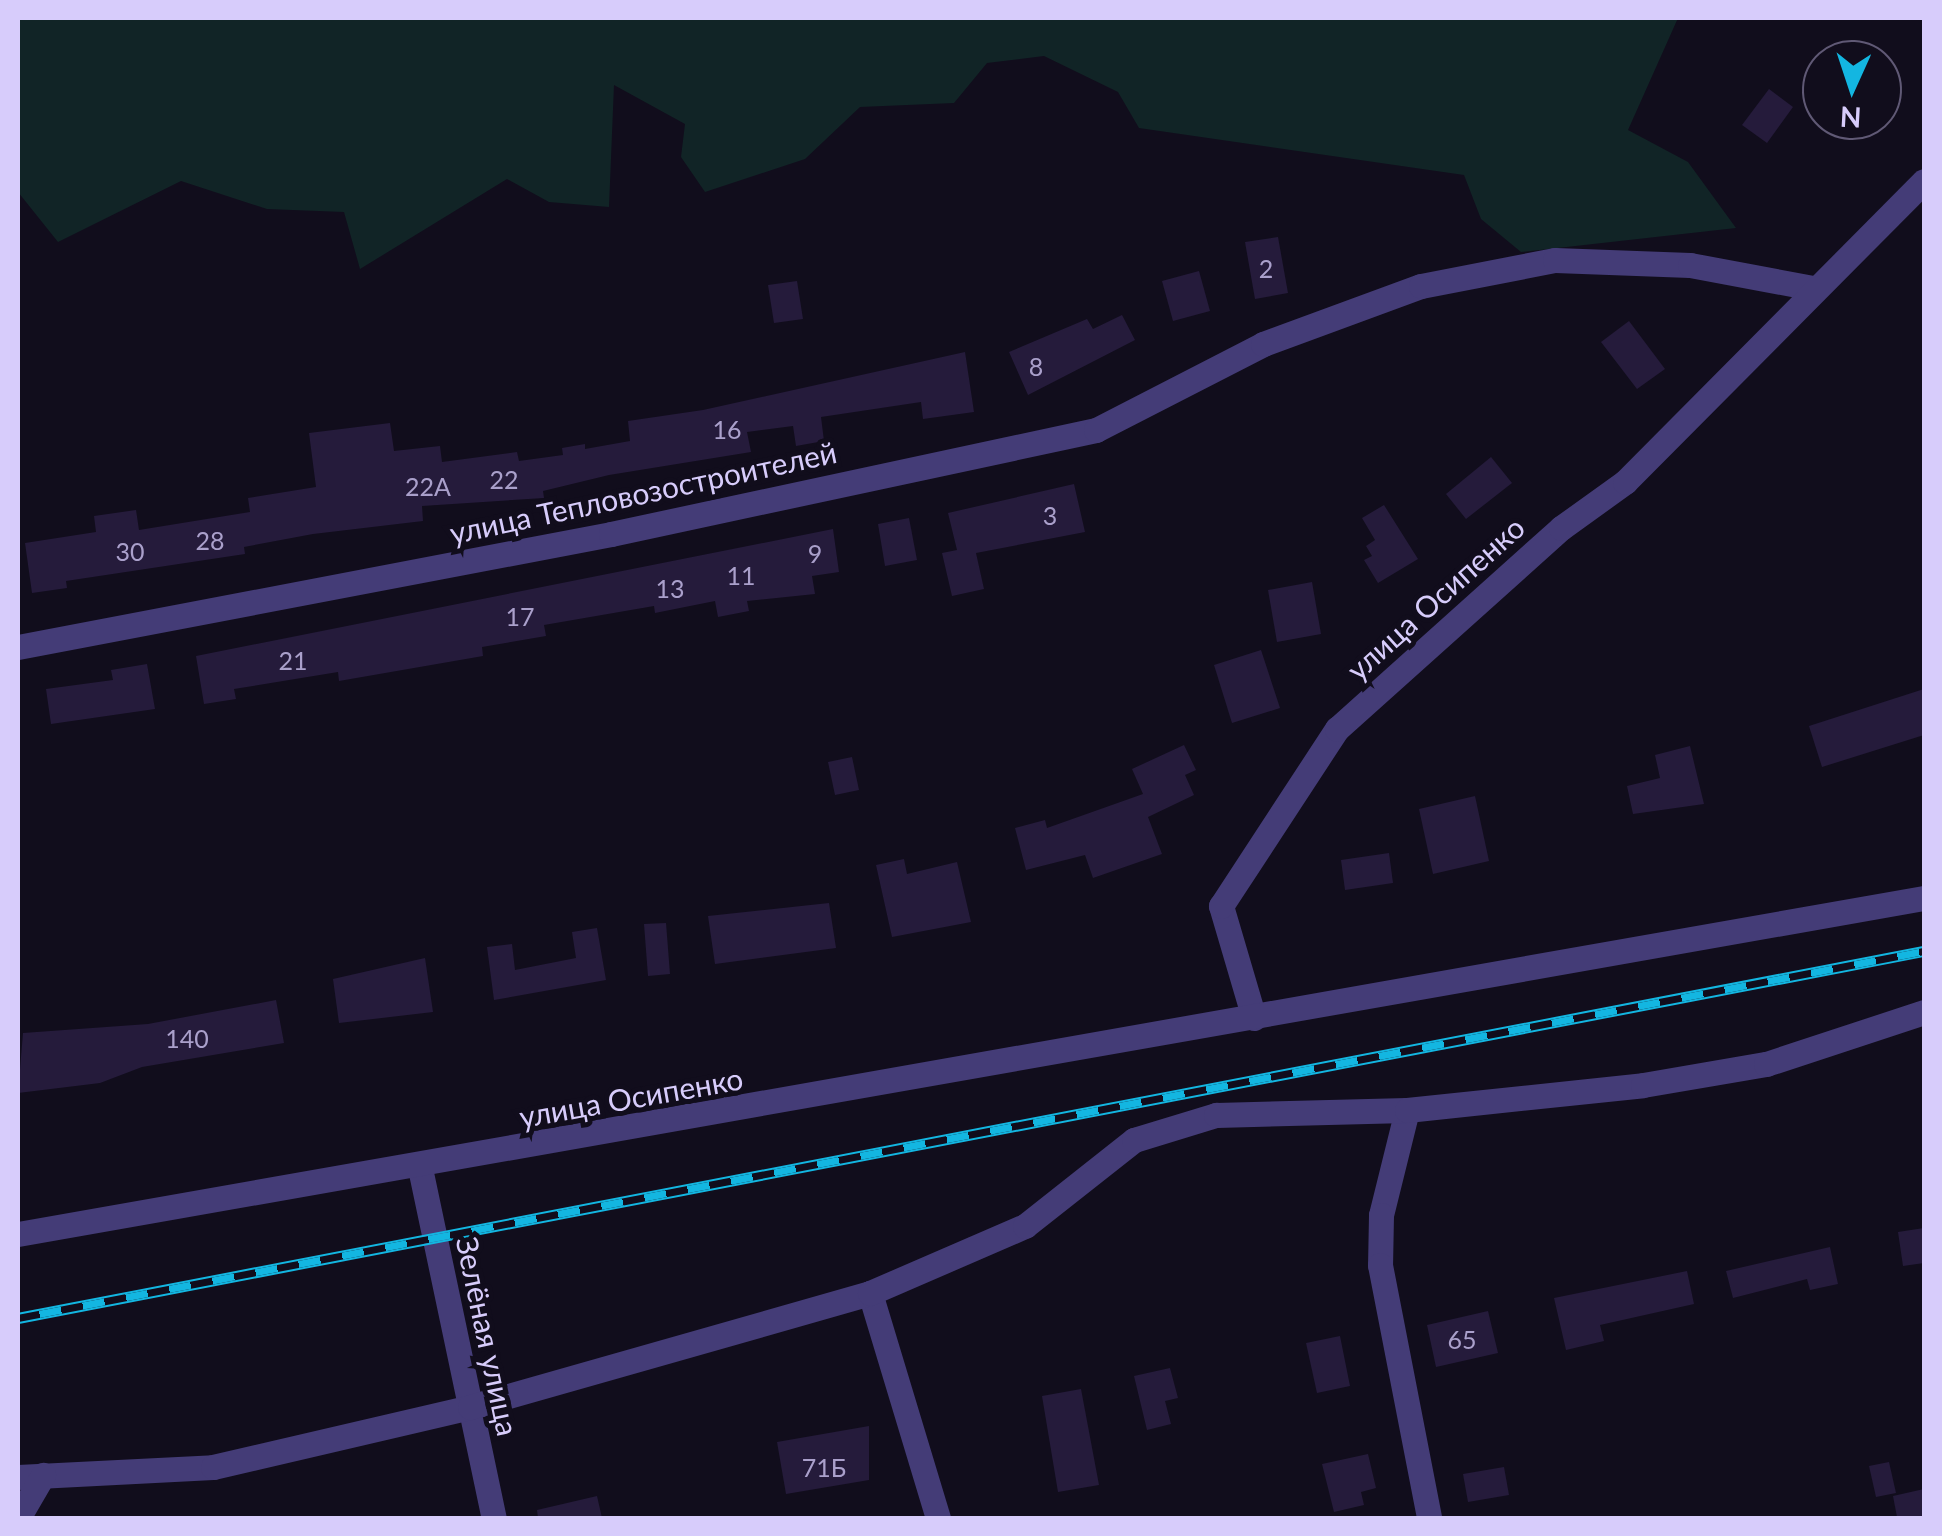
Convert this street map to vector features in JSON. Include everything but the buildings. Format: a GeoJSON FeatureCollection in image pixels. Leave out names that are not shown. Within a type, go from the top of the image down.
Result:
{"type":"FeatureCollection","features":[{"type":"Feature","properties":{"kind":"street","name":"улица Осипенко"},"geometry":{"type":"LineString","coordinates":[[1254,1018],[1221,906],[1337,729],[1561,528],[1625,482],[1813,288],[1924,181]]}},
{"type":"Feature","properties":{"kind":"street","name":"улица Тепловозостроителей"},"geometry":{"type":"LineString","coordinates":[[18,648],[611,534],[1096,430],[1262,344],[1421,286],[1555,260],[1690,265],[1813,288]]}},
{"type":"Feature","properties":{"kind":"street","name":"улица Осипенко"},"geometry":{"type":"LineString","coordinates":[[18,1234],[420,1168],[1924,898]]}},
{"type":"Feature","properties":{"kind":"street"},"geometry":{"type":"LineString","coordinates":[[18,1518],[30,1476],[213,1468],[470,1407],[870,1293],[1025,1226],[1134,1140],[1216,1115],[1407,1110],[1642,1085],[1766,1064],[1924,1012]]}},
{"type":"Feature","properties":{"kind":"street"},"geometry":{"type":"LineString","coordinates":[[1407,1110],[1381,1215],[1380,1265],[1429,1518]]}},
{"type":"Feature","properties":{"kind":"street","name":"Зелёная улица"},"geometry":{"type":"LineString","coordinates":[[420,1168],[494,1518]]}},
{"type":"Feature","properties":{"kind":"street"},"geometry":{"type":"LineString","coordinates":[[870,1293],[938,1518]]}},
{"type":"Feature","properties":{"kind":"green space"},"geometry":{"type":"Polygon","coordinates":[[[18,18],[1678,18],[1628,130],[1688,162],[1736,228],[1521,252],[1481,219],[1464,175],[1139,128],[1118,92],[1044,56],[987,63],[954,103],[860,107],[805,159],[705,192],[681,157],[685,124],[614,85],[609,207],[549,202],[507,179],[360,269],[344,212],[267,209],[181,181],[58,242],[18,192],[18,18]]]}},
{"type":"Feature","properties":{"kind":"railway"},"geometry":{"type":"LineString","coordinates":[[18,1318],[1924,951]]}}]}
